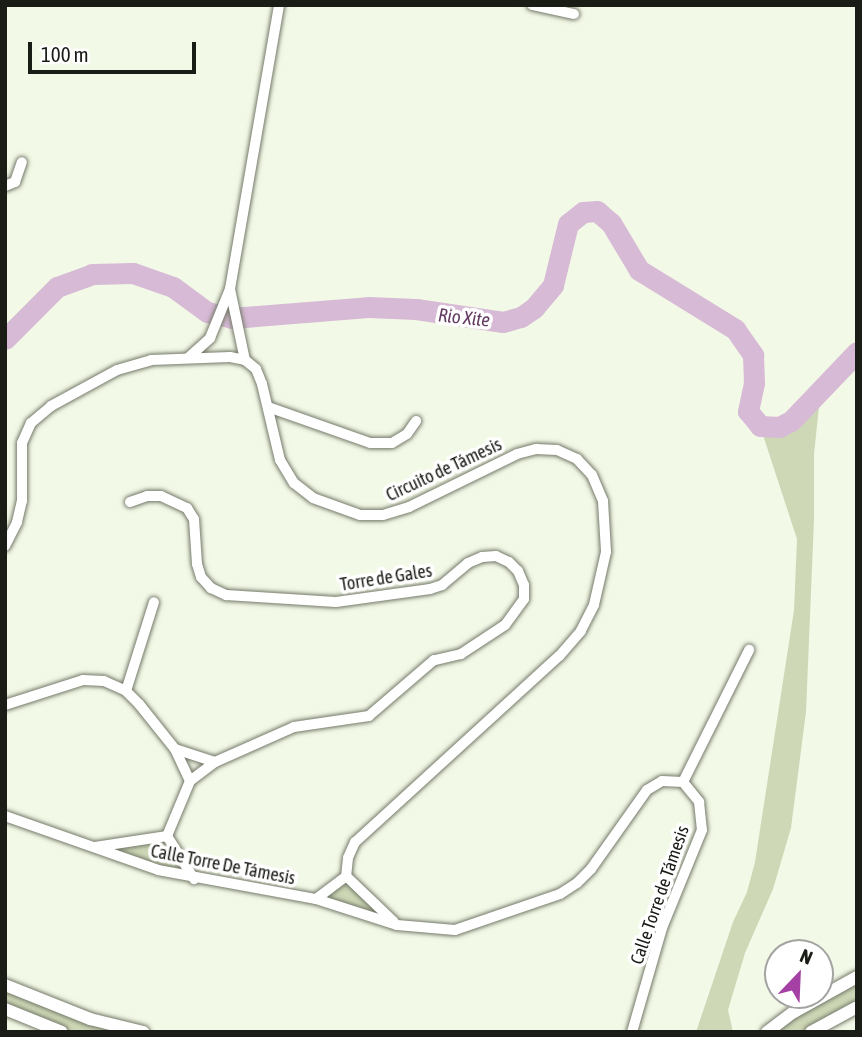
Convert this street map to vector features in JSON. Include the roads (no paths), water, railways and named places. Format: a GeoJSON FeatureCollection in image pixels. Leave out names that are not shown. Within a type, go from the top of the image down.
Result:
{"type":"FeatureCollection","features":[{"type":"Feature","properties":{"kind":"street"},"geometry":{"type":"LineString","coordinates":[[188,359],[200,349],[217,324],[230,289],[279,5]]}},
{"type":"Feature","properties":{"kind":"street"},"geometry":{"type":"LineString","coordinates":[[532,5],[574,14]]}},
{"type":"Feature","properties":{"kind":"street"},"geometry":{"type":"LineString","coordinates":[[5,186],[15,182],[22,162]]}},
{"type":"Feature","properties":{"kind":"street","name":"Circuito de Támesis"},"geometry":{"type":"LineString","coordinates":[[230,289],[245,360],[256,369],[280,460],[294,483],[313,498],[360,515],[383,515],[409,507],[517,454],[536,449],[557,450],[577,459],[592,475],[603,501],[606,552],[603,577],[594,605],[581,631],[559,656],[355,842],[348,858],[346,876]]}},
{"type":"Feature","properties":{"kind":"street"},"geometry":{"type":"LineString","coordinates":[[5,545],[17,522],[22,500],[22,443],[30,423],[51,406],[117,370],[151,360],[230,357],[245,360]]}},
{"type":"Feature","properties":{"kind":"street"},"geometry":{"type":"LineString","coordinates":[[268,407],[370,443],[392,443],[407,435],[416,421]]}},
{"type":"Feature","properties":{"kind":"street","name":"Torre de Gales"},"geometry":{"type":"LineString","coordinates":[[130,502],[147,496],[161,496],[187,508],[194,519],[197,564],[201,577],[211,588],[226,595],[336,601],[430,589],[442,586],[468,563],[482,556],[496,556],[509,562],[518,571],[524,585],[524,599],[505,625],[461,654],[435,660],[369,716],[294,727],[215,762]]}},
{"type":"Feature","properties":{"kind":"street"},"geometry":{"type":"LineString","coordinates":[[126,691],[154,602]]}},
{"type":"Feature","properties":{"kind":"street"},"geometry":{"type":"LineString","coordinates":[[316,899],[346,876],[397,925],[455,930],[559,894],[591,869],[647,790],[662,781],[683,782],[749,650]]}},
{"type":"Feature","properties":{"kind":"street"},"geometry":{"type":"LineString","coordinates":[[5,705],[83,680],[104,681],[126,691],[175,749],[190,781]]}},
{"type":"Feature","properties":{"kind":"street"},"geometry":{"type":"LineString","coordinates":[[175,749],[215,762]]}},
{"type":"Feature","properties":{"kind":"street"},"geometry":{"type":"LineString","coordinates":[[167,836],[190,781],[215,762]]}},
{"type":"Feature","properties":{"kind":"street","name":"Calle Torre de Támesis"},"geometry":{"type":"LineString","coordinates":[[632,1032],[662,928],[702,830],[699,802],[683,782]]}},
{"type":"Feature","properties":{"kind":"street","name":"Calle Torre De Támesis"},"geometry":{"type":"LineString","coordinates":[[5,816],[158,870],[194,879],[316,899],[397,925]]}},
{"type":"Feature","properties":{"kind":"street"},"geometry":{"type":"LineString","coordinates":[[95,847],[167,836]]}},
{"type":"Feature","properties":{"kind":"street"},"geometry":{"type":"LineString","coordinates":[[167,836],[194,879]]}},
{"type":"Feature","properties":{"kind":"street"},"geometry":{"type":"LineString","coordinates":[[767,1032],[794,1012],[857,977]]}},
{"type":"Feature","properties":{"kind":"street"},"geometry":{"type":"LineString","coordinates":[[5,985],[90,1018],[143,1032]]}},
{"type":"Feature","properties":{"kind":"street"},"geometry":{"type":"LineString","coordinates":[[811,1032],[857,1007]]}},
{"type":"Feature","properties":{"kind":"street"},"geometry":{"type":"LineString","coordinates":[[5,1009],[62,1032]]}},
{"type":"Feature","properties":{"kind":"waterway","name":"Rio Xite"},"geometry":{"type":"LineString","coordinates":[[5,339],[57,287],[92,274],[133,273],[173,287],[207,312],[232,318],[368,307],[416,309],[503,322],[521,317],[534,308],[553,285],[568,224],[583,212],[597,211],[611,223],[639,270],[735,329],[753,355],[754,383],[748,411],[760,426],[779,427],[791,421],[857,352]]}}]}
